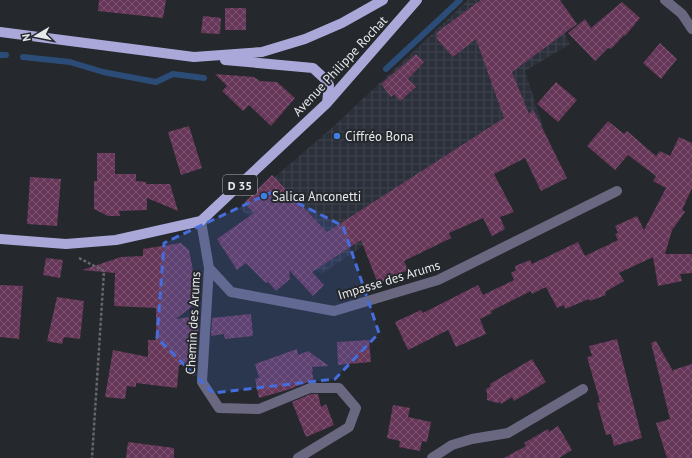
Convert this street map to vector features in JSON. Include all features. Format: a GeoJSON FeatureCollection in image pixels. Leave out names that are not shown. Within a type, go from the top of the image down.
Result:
{"type":"FeatureCollection","features":[{"type":"Feature","properties":{"kind":"main road","name":"Avenue Philippe Rochat"},"geometry":{"type":"LineString","coordinates":[[0,32],[194,57],[262,52],[305,39],[342,23],[383,0]]}},
{"type":"Feature","properties":{"kind":"main road","name":"Avenue Philippe Rochat"},"geometry":{"type":"LineString","coordinates":[[201,221],[327,103],[417,0]]}},
{"type":"Feature","properties":{"kind":"main road"},"geometry":{"type":"LineString","coordinates":[[194,57],[313,68],[326,79],[329,86],[327,103]]}},
{"type":"Feature","properties":{"kind":"main road"},"geometry":{"type":"LineString","coordinates":[[0,239],[66,244],[116,240],[201,221]]}},
{"type":"Feature","properties":{"kind":"street"},"geometry":{"type":"LineString","coordinates":[[665,0],[682,14],[692,29]]}},
{"type":"Feature","properties":{"kind":"street","name":"Impasse des Arums"},"geometry":{"type":"LineString","coordinates":[[210,268],[231,292],[334,311],[438,280],[617,190]]}},
{"type":"Feature","properties":{"kind":"street","name":"Chemin des Arums"},"geometry":{"type":"LineString","coordinates":[[201,221],[210,268],[202,382],[219,408],[259,409],[310,388],[339,388],[356,408],[349,427],[298,458]]}},
{"type":"Feature","properties":{"kind":"street"},"geometry":{"type":"LineString","coordinates":[[432,458],[452,445],[472,439],[508,432],[583,389]]}},
{"type":"Feature","properties":{"kind":"path"},"geometry":{"type":"LineString","coordinates":[[92,458],[104,271]]}},
{"type":"Feature","properties":{"kind":"highlighted area"},"geometry":{"type":"Polygon","coordinates":[[[274,191],[343,226],[379,333],[335,379],[213,393],[157,338],[164,243],[274,191]]]}},
{"type":"Feature","properties":{"kind":"shaded area"},"geometry":{"type":"Polygon","coordinates":[[[468,0],[548,0],[570,44],[525,71],[543,127],[321,274],[239,208],[335,125],[468,0]]]}},
{"type":"Feature","properties":{"kind":"building"},"geometry":{"type":"Polygon","coordinates":[[[99,0],[166,0],[163,18],[98,11],[99,0]]]}},
{"type":"Feature","properties":{"kind":"building"},"geometry":{"type":"Polygon","coordinates":[[[481,0],[560,0],[577,24],[512,72],[529,114],[533,109],[567,178],[541,191],[525,158],[494,174],[514,212],[500,217],[505,229],[492,236],[483,218],[449,233],[451,238],[404,261],[408,270],[378,284],[361,240],[312,272],[324,285],[313,296],[289,270],[290,279],[276,291],[246,263],[237,270],[217,239],[254,213],[244,203],[272,175],[327,232],[504,118],[476,39],[453,57],[436,38],[438,36],[436,33],[481,0]]]}},
{"type":"Feature","properties":{"kind":"building"},"geometry":{"type":"Polygon","coordinates":[[[622,2],[640,18],[625,36],[624,35],[611,49],[608,48],[595,61],[568,33],[585,19],[591,28],[622,2]]]}},
{"type":"Feature","properties":{"kind":"building"},"geometry":{"type":"Polygon","coordinates":[[[225,8],[246,8],[246,30],[225,30],[225,8]]]}},
{"type":"Feature","properties":{"kind":"building"},"geometry":{"type":"Polygon","coordinates":[[[203,16],[221,18],[220,34],[201,33],[203,16]]]}},
{"type":"Feature","properties":{"kind":"building"},"geometry":{"type":"Polygon","coordinates":[[[660,43],[677,59],[661,79],[643,63],[660,43]]]}},
{"type":"Feature","properties":{"kind":"building"},"geometry":{"type":"Polygon","coordinates":[[[416,54],[424,62],[408,79],[416,87],[400,101],[394,94],[391,97],[381,84],[416,54]]]}},
{"type":"Feature","properties":{"kind":"building"},"geometry":{"type":"Polygon","coordinates":[[[215,74],[254,77],[260,81],[277,82],[295,98],[271,126],[249,105],[243,111],[222,91],[227,86],[215,74]]]}},
{"type":"Feature","properties":{"kind":"building"},"geometry":{"type":"Polygon","coordinates":[[[556,82],[577,100],[558,122],[537,104],[556,82]]]}},
{"type":"Feature","properties":{"kind":"building"},"geometry":{"type":"Polygon","coordinates":[[[608,121],[624,134],[627,131],[656,156],[660,151],[670,156],[679,137],[692,143],[692,188],[682,210],[685,212],[672,230],[665,254],[692,254],[692,273],[680,274],[682,281],[658,286],[653,257],[619,273],[624,281],[605,292],[606,295],[590,301],[589,299],[565,309],[564,305],[557,308],[546,287],[532,294],[531,291],[491,311],[492,313],[480,319],[486,334],[456,347],[448,330],[408,350],[395,322],[421,310],[423,313],[478,285],[483,295],[514,280],[511,273],[516,270],[515,266],[530,260],[532,264],[578,242],[585,256],[618,240],[615,234],[618,233],[615,226],[637,216],[644,230],[666,188],[653,181],[656,176],[628,155],[615,170],[587,146],[608,121]]]}},
{"type":"Feature","properties":{"kind":"building"},"geometry":{"type":"Polygon","coordinates":[[[189,126],[202,168],[181,175],[168,132],[189,126]]]}},
{"type":"Feature","properties":{"kind":"building"},"geometry":{"type":"Polygon","coordinates":[[[97,153],[115,153],[115,174],[136,174],[136,181],[146,182],[146,184],[170,184],[178,211],[147,198],[147,210],[119,211],[120,216],[108,216],[94,209],[94,181],[97,181],[97,153]]]}},
{"type":"Feature","properties":{"kind":"building"},"geometry":{"type":"Polygon","coordinates":[[[30,177],[61,179],[57,226],[27,224],[30,177]]]}},
{"type":"Feature","properties":{"kind":"building"},"geometry":{"type":"Polygon","coordinates":[[[181,243],[189,250],[195,281],[196,303],[176,319],[196,316],[196,319],[199,319],[198,337],[194,338],[194,365],[179,365],[177,388],[136,383],[136,387],[127,386],[125,399],[105,397],[113,350],[148,357],[148,340],[156,340],[156,308],[114,306],[115,273],[82,270],[121,257],[143,256],[143,249],[181,243]]]}},
{"type":"Feature","properties":{"kind":"building"},"geometry":{"type":"Polygon","coordinates":[[[46,258],[63,260],[60,278],[43,275],[46,258]]]}},
{"type":"Feature","properties":{"kind":"building"},"geometry":{"type":"Polygon","coordinates":[[[0,285],[23,286],[19,339],[0,337],[0,285]]]}},
{"type":"Feature","properties":{"kind":"building"},"geometry":{"type":"Polygon","coordinates":[[[57,297],[84,301],[80,339],[64,337],[62,344],[47,341],[57,297]]]}},
{"type":"Feature","properties":{"kind":"building"},"geometry":{"type":"Polygon","coordinates":[[[251,314],[253,336],[225,339],[224,334],[211,336],[212,318],[251,314]]]}},
{"type":"Feature","properties":{"kind":"building"},"geometry":{"type":"Polygon","coordinates":[[[617,339],[642,438],[614,446],[611,434],[606,435],[597,403],[600,402],[587,357],[592,356],[589,346],[617,339]]]}},
{"type":"Feature","properties":{"kind":"building"},"geometry":{"type":"Polygon","coordinates":[[[369,340],[371,362],[338,365],[337,342],[369,340]]]}},
{"type":"Feature","properties":{"kind":"building"},"geometry":{"type":"Polygon","coordinates":[[[656,341],[674,373],[673,370],[692,364],[692,458],[667,458],[656,423],[670,419],[651,343],[656,341]]]}},
{"type":"Feature","properties":{"kind":"building"},"geometry":{"type":"Polygon","coordinates":[[[297,349],[298,355],[308,351],[329,366],[312,367],[314,382],[308,382],[259,398],[255,379],[259,378],[255,364],[297,349]]]}},
{"type":"Feature","properties":{"kind":"building"},"geometry":{"type":"Polygon","coordinates":[[[532,359],[546,382],[514,401],[512,397],[501,404],[500,402],[497,403],[487,400],[486,389],[491,386],[490,384],[532,359]]]}},
{"type":"Feature","properties":{"kind":"building"},"geometry":{"type":"Polygon","coordinates":[[[311,394],[318,394],[321,407],[326,404],[334,425],[306,437],[292,402],[311,394]]]}},
{"type":"Feature","properties":{"kind":"building"},"geometry":{"type":"Polygon","coordinates":[[[393,405],[410,408],[408,417],[431,422],[427,442],[422,441],[420,451],[399,447],[400,441],[387,438],[393,405]]]}},
{"type":"Feature","properties":{"kind":"building"},"geometry":{"type":"Polygon","coordinates":[[[558,426],[572,450],[559,458],[504,458],[526,446],[524,443],[548,429],[549,432],[558,426]]]}},
{"type":"Feature","properties":{"kind":"building"},"geometry":{"type":"Polygon","coordinates":[[[128,442],[174,448],[174,458],[126,458],[128,442]]]}},
{"type":"Feature","properties":{"kind":"waterway"},"geometry":{"type":"LineString","coordinates":[[386,69],[460,0]]}},
{"type":"Feature","properties":{"kind":"waterway"},"geometry":{"type":"LineString","coordinates":[[0,55],[6,55]]}},
{"type":"Feature","properties":{"kind":"waterway"},"geometry":{"type":"LineString","coordinates":[[23,57],[70,62],[103,72],[156,82],[173,74],[204,78]]}},
{"type":"Feature","properties":{"kind":"place","name":"Ciffréo Bona"},"geometry":{"type":"Point","coordinates":[337,136]}},
{"type":"Feature","properties":{"kind":"place","name":"Salica Anconetti"},"geometry":{"type":"Point","coordinates":[264,196]}}]}
